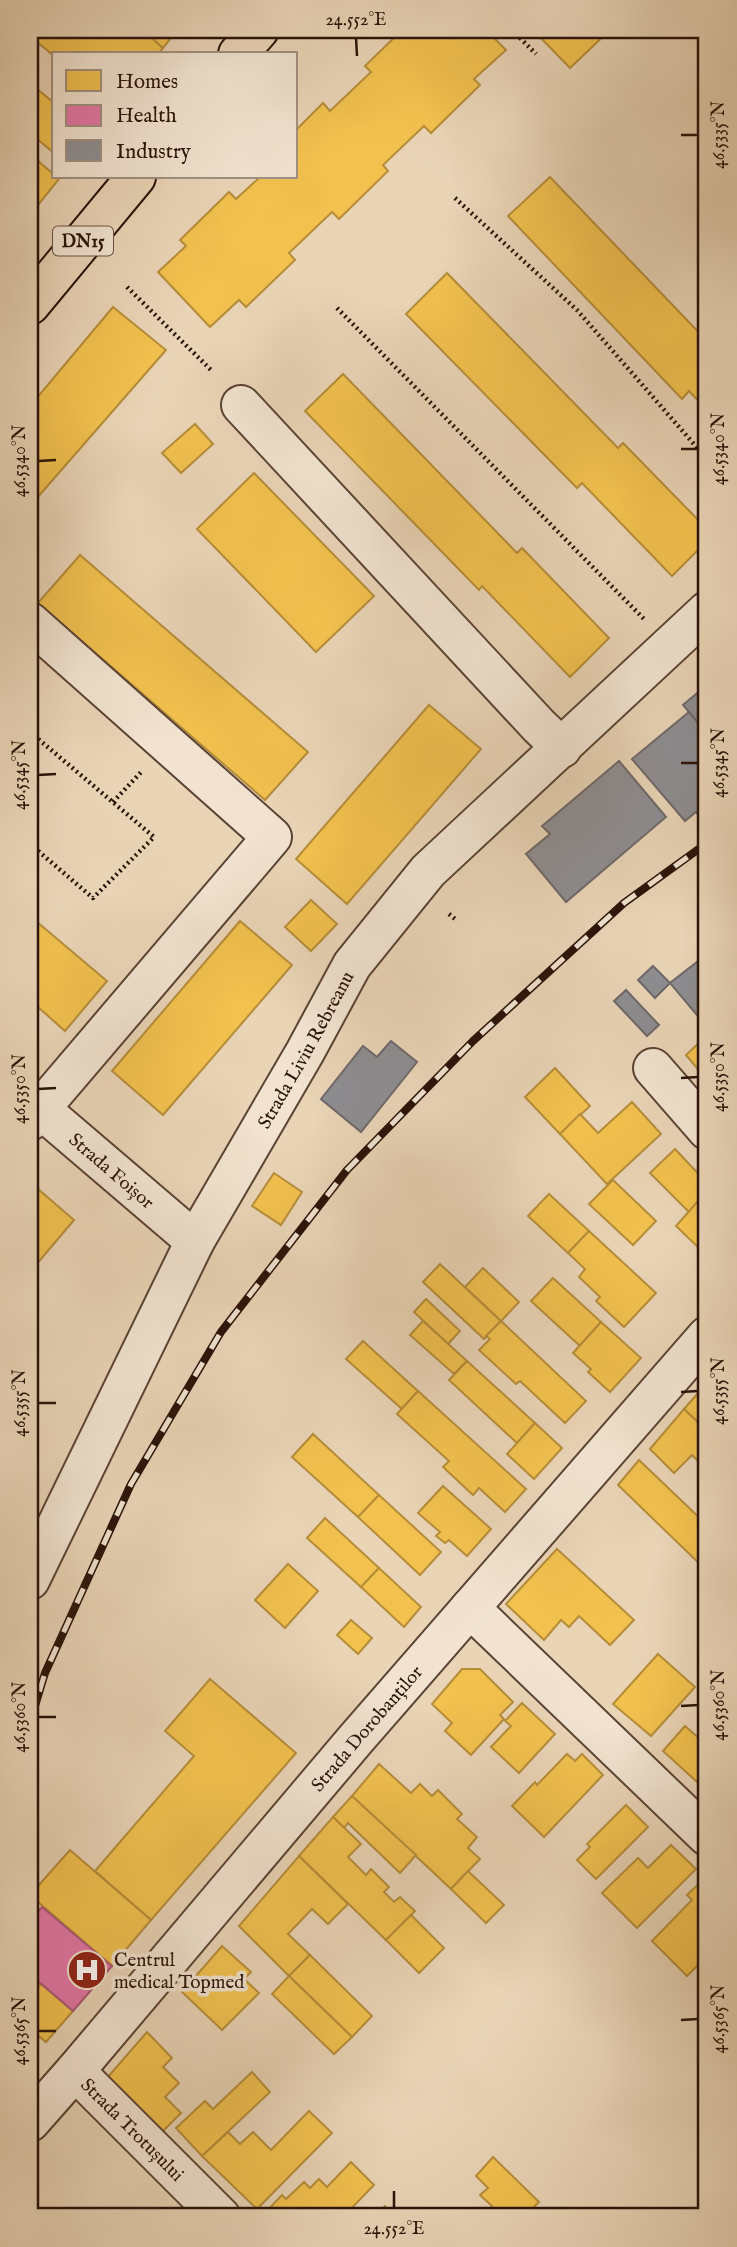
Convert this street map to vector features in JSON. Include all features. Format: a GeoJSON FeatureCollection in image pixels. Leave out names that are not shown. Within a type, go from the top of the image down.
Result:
{"type":"FeatureCollection","features":[{"type":"Feature","properties":{"kind":"main road"},"geometry":{"type":"LineString","coordinates":[[240,52],[259,30]]}},
{"type":"Feature","properties":{"kind":"main road","name":"DN15"},"geometry":{"type":"LineString","coordinates":[[30,305],[135,178]]}},
{"type":"Feature","properties":{"kind":"street"},"geometry":{"type":"LineString","coordinates":[[241,405],[562,748]]}},
{"type":"Feature","properties":{"kind":"street","name":"Strada Liviu Rebreanu"},"geometry":{"type":"LineString","coordinates":[[30,1580],[195,1241],[352,965],[428,871],[707,611]]}},
{"type":"Feature","properties":{"kind":"street"},"geometry":{"type":"LineString","coordinates":[[30,622],[272,837],[33,1110]]}},
{"type":"Feature","properties":{"kind":"street"},"geometry":{"type":"LineString","coordinates":[[653,1068],[707,1130]]}},
{"type":"Feature","properties":{"kind":"street","name":"Strada Foișor"},"geometry":{"type":"LineString","coordinates":[[33,1110],[195,1241]]}},
{"type":"Feature","properties":{"kind":"street","name":"Strada Dorobanților"},"geometry":{"type":"LineString","coordinates":[[30,2122],[355,1740],[707,1336]]}},
{"type":"Feature","properties":{"kind":"street"},"geometry":{"type":"LineString","coordinates":[[470,1608],[707,1836]]}},
{"type":"Feature","properties":{"kind":"street","name":"Strada Trotușului"},"geometry":{"type":"LineString","coordinates":[[75,2071],[220,2217]]}},
{"type":"Feature","properties":{"kind":"path"},"geometry":{"type":"LineString","coordinates":[[512,30],[536,54]]}},
{"type":"Feature","properties":{"kind":"path"},"geometry":{"type":"LineString","coordinates":[[455,198],[577,310],[707,459]]}},
{"type":"Feature","properties":{"kind":"path"},"geometry":{"type":"LineString","coordinates":[[127,287],[211,370]]}},
{"type":"Feature","properties":{"kind":"path"},"geometry":{"type":"LineString","coordinates":[[337,309],[646,622]]}},
{"type":"Feature","properties":{"kind":"path"},"geometry":{"type":"LineString","coordinates":[[30,732],[154,837],[93,898],[30,844]]}},
{"type":"Feature","properties":{"kind":"path"},"geometry":{"type":"LineString","coordinates":[[449,914],[455,919]]}},
{"type":"Feature","properties":{"kind":"building: Homes"},"geometry":{"type":"Polygon","coordinates":[[[32,30],[143,30],[163,48],[160,52],[52,52],[52,54],[30,36],[32,30]]]}},
{"type":"Feature","properties":{"kind":"building: Homes"},"geometry":{"type":"Polygon","coordinates":[[[143,30],[177,30],[163,48],[143,30]]]}},
{"type":"Feature","properties":{"kind":"building: Homes"},"geometry":{"type":"Polygon","coordinates":[[[402,30],[486,30],[506,50],[474,79],[480,85],[431,133],[424,126],[383,165],[388,171],[339,219],[332,212],[289,253],[295,260],[246,307],[239,300],[210,327],[158,272],[186,246],[180,240],[229,192],[236,199],[259,178],[298,178],[298,128],[323,103],[330,111],[371,72],[365,66],[402,30]]]}},
{"type":"Feature","properties":{"kind":"building: Homes"},"geometry":{"type":"Polygon","coordinates":[[[542,30],[610,30],[570,68],[537,34],[542,30]]]}},
{"type":"Feature","properties":{"kind":"building: Homes"},"geometry":{"type":"Polygon","coordinates":[[[30,83],[52,101],[52,151],[30,133],[30,83]]]}},
{"type":"Feature","properties":{"kind":"building: Homes"},"geometry":{"type":"Polygon","coordinates":[[[30,154],[52,173],[52,178],[59,179],[30,215],[30,154]]]}},
{"type":"Feature","properties":{"kind":"building: Homes"},"geometry":{"type":"Polygon","coordinates":[[[550,177],[707,341],[707,410],[689,391],[682,399],[508,216],[550,177]]]}},
{"type":"Feature","properties":{"kind":"building: Homes"},"geometry":{"type":"Polygon","coordinates":[[[447,273],[618,448],[623,443],[707,529],[707,541],[672,576],[582,483],[577,488],[406,314],[447,273]]]}},
{"type":"Feature","properties":{"kind":"building: Homes"},"geometry":{"type":"Polygon","coordinates":[[[113,307],[166,350],[30,506],[30,406],[113,307]]]}},
{"type":"Feature","properties":{"kind":"building: Homes"},"geometry":{"type":"Polygon","coordinates":[[[343,374],[517,553],[522,548],[609,638],[570,677],[482,586],[479,590],[305,411],[343,374]]]}},
{"type":"Feature","properties":{"kind":"building: Homes"},"geometry":{"type":"Polygon","coordinates":[[[195,424],[213,444],[181,473],[162,453],[195,424]]]}},
{"type":"Feature","properties":{"kind":"building: Homes"},"geometry":{"type":"Polygon","coordinates":[[[254,473],[374,596],[316,652],[197,529],[254,473]]]}},
{"type":"Feature","properties":{"kind":"building: Homes"},"geometry":{"type":"Polygon","coordinates":[[[80,555],[308,752],[265,800],[38,603],[80,555]]]}},
{"type":"Feature","properties":{"kind":"building: Homes"},"geometry":{"type":"Polygon","coordinates":[[[429,705],[481,749],[347,904],[296,859],[429,705]]]}},
{"type":"Feature","properties":{"kind":"building: Homes"},"geometry":{"type":"Polygon","coordinates":[[[311,900],[337,924],[311,951],[285,927],[311,900]]]}},
{"type":"Feature","properties":{"kind":"building: Homes"},"geometry":{"type":"Polygon","coordinates":[[[30,916],[107,981],[65,1031],[30,1000],[30,916]]]}},
{"type":"Feature","properties":{"kind":"building: Homes"},"geometry":{"type":"Polygon","coordinates":[[[240,921],[292,965],[163,1115],[112,1071],[240,921]]]}},
{"type":"Feature","properties":{"kind":"building: Homes"},"geometry":{"type":"Polygon","coordinates":[[[707,1035],[707,1080],[686,1055],[707,1035]]]}},
{"type":"Feature","properties":{"kind":"building: Homes"},"geometry":{"type":"Polygon","coordinates":[[[555,1068],[590,1106],[560,1134],[525,1097],[555,1068]]]}},
{"type":"Feature","properties":{"kind":"building: Homes"},"geometry":{"type":"Polygon","coordinates":[[[632,1102],[661,1134],[607,1184],[560,1134],[580,1114],[598,1133],[632,1102]]]}},
{"type":"Feature","properties":{"kind":"building: Homes"},"geometry":{"type":"Polygon","coordinates":[[[675,1149],[707,1183],[707,1191],[689,1212],[650,1173],[675,1149]]]}},
{"type":"Feature","properties":{"kind":"building: Homes"},"geometry":{"type":"Polygon","coordinates":[[[274,1173],[302,1192],[281,1225],[252,1206],[274,1173]]]}},
{"type":"Feature","properties":{"kind":"building: Homes"},"geometry":{"type":"Polygon","coordinates":[[[613,1180],[656,1221],[633,1245],[589,1204],[613,1180]]]}},
{"type":"Feature","properties":{"kind":"building: Homes"},"geometry":{"type":"Polygon","coordinates":[[[30,1182],[74,1220],[30,1272],[30,1182]]]}},
{"type":"Feature","properties":{"kind":"building: Homes"},"geometry":{"type":"Polygon","coordinates":[[[707,1191],[707,1256],[676,1226],[707,1191]]]}},
{"type":"Feature","properties":{"kind":"building: Homes"},"geometry":{"type":"Polygon","coordinates":[[[549,1194],[589,1231],[568,1253],[528,1216],[549,1194]]]}},
{"type":"Feature","properties":{"kind":"building: Homes"},"geometry":{"type":"Polygon","coordinates":[[[589,1231],[656,1293],[624,1327],[596,1301],[600,1297],[579,1277],[585,1269],[568,1253],[589,1231]]]}},
{"type":"Feature","properties":{"kind":"building: Homes"},"geometry":{"type":"Polygon","coordinates":[[[440,1264],[501,1321],[484,1339],[423,1282],[440,1264]]]}},
{"type":"Feature","properties":{"kind":"building: Homes"},"geometry":{"type":"Polygon","coordinates":[[[483,1268],[519,1302],[501,1321],[465,1287],[483,1268]]]}},
{"type":"Feature","properties":{"kind":"building: Homes"},"geometry":{"type":"Polygon","coordinates":[[[553,1278],[601,1322],[580,1346],[531,1301],[553,1278]]]}},
{"type":"Feature","properties":{"kind":"building: Homes"},"geometry":{"type":"Polygon","coordinates":[[[426,1299],[460,1331],[448,1344],[414,1312],[426,1299]]]}},
{"type":"Feature","properties":{"kind":"building: Homes"},"geometry":{"type":"Polygon","coordinates":[[[423,1321],[467,1361],[454,1374],[410,1335],[423,1321]]]}},
{"type":"Feature","properties":{"kind":"building: Homes"},"geometry":{"type":"Polygon","coordinates":[[[501,1321],[586,1401],[565,1423],[520,1381],[516,1384],[479,1350],[490,1339],[486,1336],[501,1321]]]}},
{"type":"Feature","properties":{"kind":"building: Homes"},"geometry":{"type":"Polygon","coordinates":[[[601,1322],[641,1358],[610,1392],[588,1372],[591,1369],[573,1353],[601,1322]]]}},
{"type":"Feature","properties":{"kind":"building: Homes"},"geometry":{"type":"Polygon","coordinates":[[[363,1341],[418,1391],[402,1409],[346,1359],[363,1341]]]}},
{"type":"Feature","properties":{"kind":"building: Homes"},"geometry":{"type":"Polygon","coordinates":[[[467,1361],[535,1423],[517,1443],[449,1380],[467,1361]]]}},
{"type":"Feature","properties":{"kind":"building: Homes"},"geometry":{"type":"Polygon","coordinates":[[[707,1383],[707,1431],[684,1409],[707,1383]]]}},
{"type":"Feature","properties":{"kind":"building: Homes"},"geometry":{"type":"Polygon","coordinates":[[[418,1391],[526,1489],[505,1512],[479,1488],[473,1495],[443,1467],[449,1461],[397,1414],[418,1391]]]}},
{"type":"Feature","properties":{"kind":"building: Homes"},"geometry":{"type":"Polygon","coordinates":[[[684,1409],[707,1431],[707,1470],[692,1455],[674,1473],[650,1449],[684,1409]]]}},
{"type":"Feature","properties":{"kind":"building: Homes"},"geometry":{"type":"Polygon","coordinates":[[[535,1423],[562,1448],[534,1479],[507,1454],[535,1423]]]}},
{"type":"Feature","properties":{"kind":"building: Homes"},"geometry":{"type":"Polygon","coordinates":[[[313,1434],[379,1495],[358,1517],[292,1457],[313,1434]]]}},
{"type":"Feature","properties":{"kind":"building: Homes"},"geometry":{"type":"Polygon","coordinates":[[[639,1460],[707,1525],[707,1571],[618,1485],[639,1460]]]}},
{"type":"Feature","properties":{"kind":"building: Homes"},"geometry":{"type":"Polygon","coordinates":[[[443,1486],[491,1529],[467,1556],[449,1540],[445,1543],[436,1536],[440,1532],[418,1513],[443,1486]]]}},
{"type":"Feature","properties":{"kind":"building: Homes"},"geometry":{"type":"Polygon","coordinates":[[[379,1495],[441,1552],[420,1575],[358,1517],[379,1495]]]}},
{"type":"Feature","properties":{"kind":"building: Homes"},"geometry":{"type":"Polygon","coordinates":[[[325,1518],[379,1568],[361,1587],[307,1538],[325,1518]]]}},
{"type":"Feature","properties":{"kind":"building: Homes"},"geometry":{"type":"Polygon","coordinates":[[[557,1549],[634,1620],[610,1645],[579,1616],[569,1627],[561,1620],[544,1640],[506,1604],[557,1549]]]}},
{"type":"Feature","properties":{"kind":"building: Homes"},"geometry":{"type":"Polygon","coordinates":[[[288,1564],[318,1591],[285,1628],[255,1600],[288,1564]]]}},
{"type":"Feature","properties":{"kind":"building: Homes"},"geometry":{"type":"Polygon","coordinates":[[[379,1568],[421,1607],[404,1627],[361,1587],[379,1568]]]}},
{"type":"Feature","properties":{"kind":"building: Homes"},"geometry":{"type":"Polygon","coordinates":[[[351,1620],[372,1638],[358,1654],[337,1635],[351,1620]]]}},
{"type":"Feature","properties":{"kind":"building: Homes"},"geometry":{"type":"Polygon","coordinates":[[[658,1654],[695,1687],[651,1736],[613,1704],[658,1654]]]}},
{"type":"Feature","properties":{"kind":"building: Homes"},"geometry":{"type":"Polygon","coordinates":[[[462,1669],[480,1669],[513,1702],[500,1715],[504,1719],[471,1755],[445,1731],[452,1723],[432,1704],[462,1669]]]}},
{"type":"Feature","properties":{"kind":"building: Homes"},"geometry":{"type":"Polygon","coordinates":[[[210,1679],[296,1753],[151,1920],[95,1871],[194,1756],[165,1731],[210,1679]]]}},
{"type":"Feature","properties":{"kind":"building: Homes"},"geometry":{"type":"Polygon","coordinates":[[[522,1703],[555,1734],[519,1773],[491,1747],[511,1726],[505,1721],[522,1703]]]}},
{"type":"Feature","properties":{"kind":"building: Homes"},"geometry":{"type":"Polygon","coordinates":[[[685,1726],[702,1741],[707,1736],[707,1791],[663,1751],[685,1726]]]}},
{"type":"Feature","properties":{"kind":"building: Homes"},"geometry":{"type":"Polygon","coordinates":[[[567,1754],[575,1761],[582,1754],[603,1775],[544,1837],[512,1806],[567,1754]]]}},
{"type":"Feature","properties":{"kind":"building: Homes"},"geometry":{"type":"Polygon","coordinates":[[[379,1764],[411,1793],[420,1784],[432,1796],[438,1790],[462,1814],[457,1819],[477,1837],[468,1848],[480,1859],[451,1889],[352,1796],[379,1764]]]}},
{"type":"Feature","properties":{"kind":"building: Homes"},"geometry":{"type":"Polygon","coordinates":[[[352,1796],[416,1855],[400,1873],[348,1823],[344,1828],[333,1817],[352,1796]]]}},
{"type":"Feature","properties":{"kind":"building: Homes"},"geometry":{"type":"Polygon","coordinates":[[[626,1805],[648,1827],[596,1879],[577,1860],[590,1847],[587,1844],[626,1805]]]}},
{"type":"Feature","properties":{"kind":"building: Homes"},"geometry":{"type":"Polygon","coordinates":[[[333,1817],[361,1844],[348,1857],[366,1875],[371,1869],[389,1887],[384,1892],[394,1902],[400,1897],[415,1911],[386,1940],[299,1856],[333,1817]]]}},
{"type":"Feature","properties":{"kind":"building: Homes"},"geometry":{"type":"Polygon","coordinates":[[[671,1845],[696,1869],[637,1928],[602,1893],[638,1858],[648,1868],[671,1845]]]}},
{"type":"Feature","properties":{"kind":"building: Homes"},"geometry":{"type":"Polygon","coordinates":[[[70,1850],[151,1920],[112,1966],[30,1895],[70,1850]]]}},
{"type":"Feature","properties":{"kind":"building: Homes"},"geometry":{"type":"Polygon","coordinates":[[[299,1856],[348,1904],[328,1924],[312,1909],[288,1934],[310,1955],[289,1976],[239,1926],[299,1856]]]}},
{"type":"Feature","properties":{"kind":"building: Homes"},"geometry":{"type":"Polygon","coordinates":[[[468,1871],[504,1905],[486,1923],[451,1889],[468,1871]]]}},
{"type":"Feature","properties":{"kind":"building: Homes"},"geometry":{"type":"Polygon","coordinates":[[[704,1879],[707,1882],[707,1956],[687,1976],[652,1941],[692,1900],[687,1895],[704,1879]]]}},
{"type":"Feature","properties":{"kind":"building: Homes"},"geometry":{"type":"Polygon","coordinates":[[[411,1915],[444,1948],[419,1973],[386,1940],[411,1915]]]}},
{"type":"Feature","properties":{"kind":"building: Homes"},"geometry":{"type":"Polygon","coordinates":[[[222,1946],[251,1972],[244,1979],[259,1993],[222,2030],[182,1992],[222,1946]]]}},
{"type":"Feature","properties":{"kind":"building: Homes"},"geometry":{"type":"Polygon","coordinates":[[[310,1955],[372,2016],[352,2037],[289,1976],[310,1955]]]}},
{"type":"Feature","properties":{"kind":"building: Homes"},"geometry":{"type":"Polygon","coordinates":[[[289,1976],[352,2037],[334,2054],[272,1994],[289,1976]]]}},
{"type":"Feature","properties":{"kind":"building: Homes"},"geometry":{"type":"Polygon","coordinates":[[[41,1984],[73,2011],[46,2042],[30,2029],[30,1997],[41,1984]]]}},
{"type":"Feature","properties":{"kind":"building: Homes"},"geometry":{"type":"Polygon","coordinates":[[[147,2032],[172,2058],[163,2067],[179,2083],[165,2097],[181,2113],[162,2132],[107,2078],[147,2032]]]}},
{"type":"Feature","properties":{"kind":"building: Homes"},"geometry":{"type":"Polygon","coordinates":[[[252,2072],[270,2092],[202,2156],[176,2128],[205,2101],[213,2109],[252,2072]]]}},
{"type":"Feature","properties":{"kind":"building: Homes"},"geometry":{"type":"Polygon","coordinates":[[[309,2111],[332,2133],[257,2209],[202,2156],[228,2132],[240,2144],[253,2132],[271,2150],[309,2111]]]}},
{"type":"Feature","properties":{"kind":"building: Homes"},"geometry":{"type":"Polygon","coordinates":[[[493,2157],[539,2202],[524,2217],[482,2217],[492,2206],[480,2195],[488,2188],[476,2176],[493,2157]]]}},
{"type":"Feature","properties":{"kind":"building: Homes"},"geometry":{"type":"Polygon","coordinates":[[[351,2162],[374,2185],[343,2217],[262,2216],[282,2195],[286,2199],[304,2182],[310,2188],[319,2179],[327,2187],[351,2162]]]}},
{"type":"Feature","properties":{"kind":"building: Homes"},"geometry":{"type":"Polygon","coordinates":[[[385,2206],[392,2215],[399,2208],[409,2217],[374,2217],[385,2206]]]}},
{"type":"Feature","properties":{"kind":"building: Health"},"geometry":{"type":"Polygon","coordinates":[[[42,1907],[112,1966],[73,2011],[30,1974],[30,1921],[42,1907]]]}},
{"type":"Feature","properties":{"kind":"building: Industry"},"geometry":{"type":"Polygon","coordinates":[[[707,685],[707,734],[683,705],[707,685]]]}},
{"type":"Feature","properties":{"kind":"building: Industry"},"geometry":{"type":"Polygon","coordinates":[[[689,712],[707,734],[707,815],[702,819],[696,812],[685,821],[632,759],[689,712]]]}},
{"type":"Feature","properties":{"kind":"building: Industry"},"geometry":{"type":"Polygon","coordinates":[[[619,761],[666,817],[566,902],[526,854],[550,834],[542,826],[619,761]]]}},
{"type":"Feature","properties":{"kind":"building: Industry"},"geometry":{"type":"Polygon","coordinates":[[[697,962],[707,975],[707,1027],[670,983],[697,962]]]}},
{"type":"Feature","properties":{"kind":"building: Industry"},"geometry":{"type":"Polygon","coordinates":[[[653,966],[670,983],[655,998],[638,980],[653,966]]]}},
{"type":"Feature","properties":{"kind":"building: Industry"},"geometry":{"type":"Polygon","coordinates":[[[626,990],[659,1025],[647,1036],[614,1001],[626,990]]]}},
{"type":"Feature","properties":{"kind":"building: Industry"},"geometry":{"type":"Polygon","coordinates":[[[391,1041],[417,1062],[361,1132],[321,1099],[363,1046],[377,1057],[391,1041]]]}},
{"type":"Feature","properties":{"kind":"railway"},"geometry":{"type":"LineString","coordinates":[[30,1722],[45,1673],[131,1484],[221,1332],[347,1170],[473,1041],[624,903],[707,843]]}},
{"type":"Feature","properties":{"kind":"place","name":"Centrul medical Topmed"},"geometry":{"type":"Point","coordinates":[87,1970]}}]}
